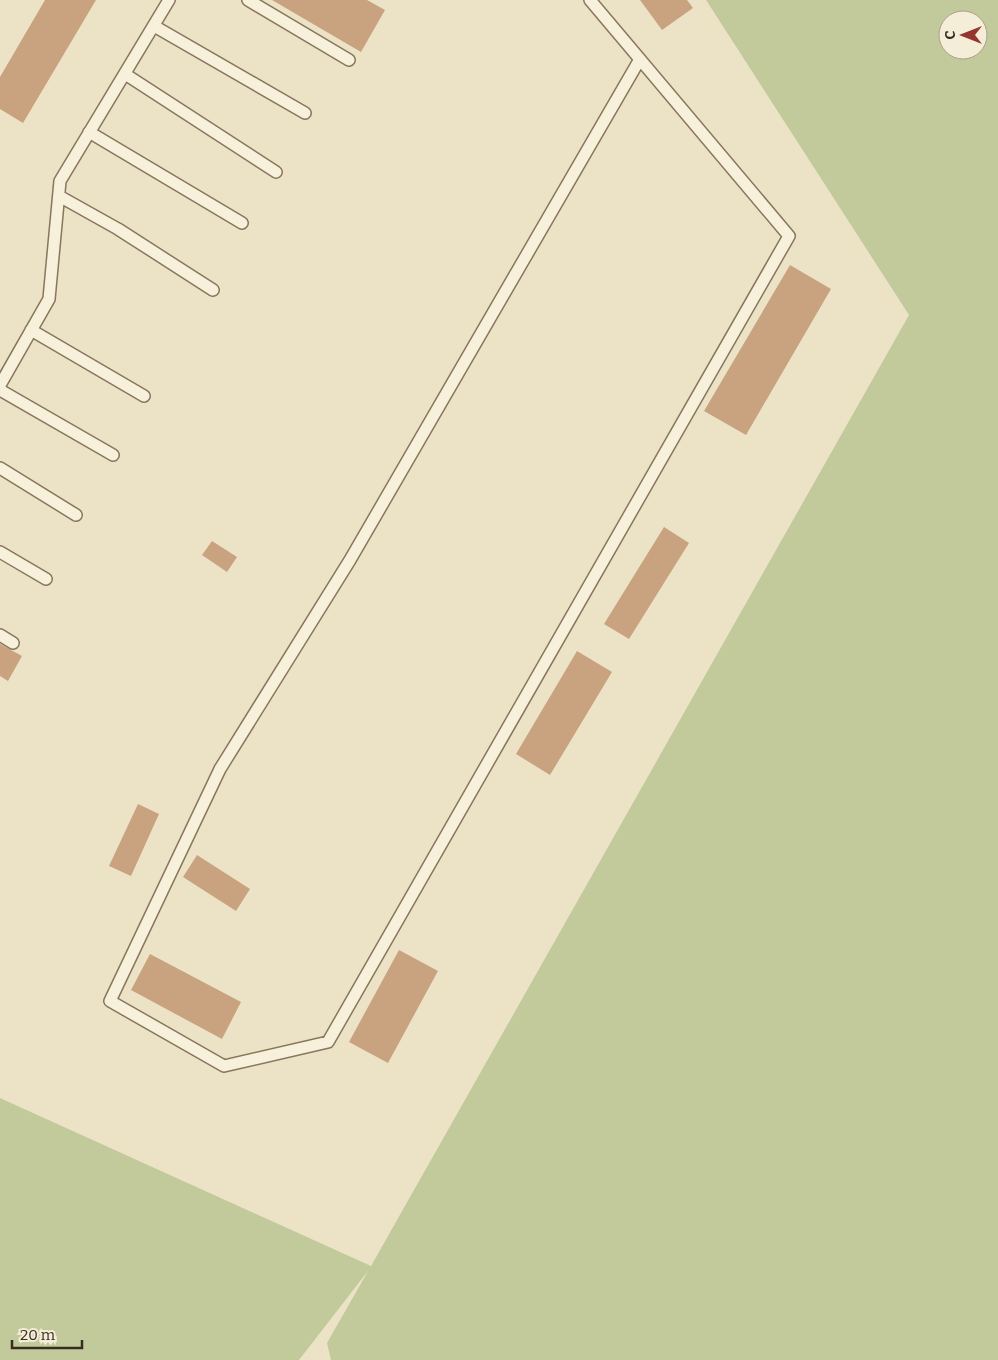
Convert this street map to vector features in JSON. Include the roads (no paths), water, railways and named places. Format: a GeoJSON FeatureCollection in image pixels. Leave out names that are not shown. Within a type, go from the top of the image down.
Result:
{"type":"FeatureCollection","features":[{"type":"Feature","properties":{"kind":"lane"},"geometry":{"type":"LineString","coordinates":[[0,385],[49,298],[60,182],[169,0]]}},
{"type":"Feature","properties":{"kind":"lane"},"geometry":{"type":"LineString","coordinates":[[248,0],[349,60]]}},
{"type":"Feature","properties":{"kind":"lane"},"geometry":{"type":"LineString","coordinates":[[590,0],[640,58],[789,236],[328,1042],[224,1066],[110,1001],[220,769],[350,560],[640,58]]}},
{"type":"Feature","properties":{"kind":"lane"},"geometry":{"type":"LineString","coordinates":[[154,26],[306,113]]}},
{"type":"Feature","properties":{"kind":"lane"},"geometry":{"type":"LineString","coordinates":[[125,74],[276,172]]}},
{"type":"Feature","properties":{"kind":"lane"},"geometry":{"type":"LineString","coordinates":[[90,132],[242,223]]}},
{"type":"Feature","properties":{"kind":"lane"},"geometry":{"type":"LineString","coordinates":[[59,196],[118,229],[213,290]]}},
{"type":"Feature","properties":{"kind":"lane"},"geometry":{"type":"LineString","coordinates":[[32,330],[144,396]]}},
{"type":"Feature","properties":{"kind":"lane"},"geometry":{"type":"LineString","coordinates":[[0,390],[113,455]]}},
{"type":"Feature","properties":{"kind":"lane"},"geometry":{"type":"LineString","coordinates":[[0,468],[76,515]]}},
{"type":"Feature","properties":{"kind":"lane"},"geometry":{"type":"LineString","coordinates":[[0,552],[46,579]]}},
{"type":"Feature","properties":{"kind":"lane"},"geometry":{"type":"LineString","coordinates":[[0,635],[13,643]]}}]}
